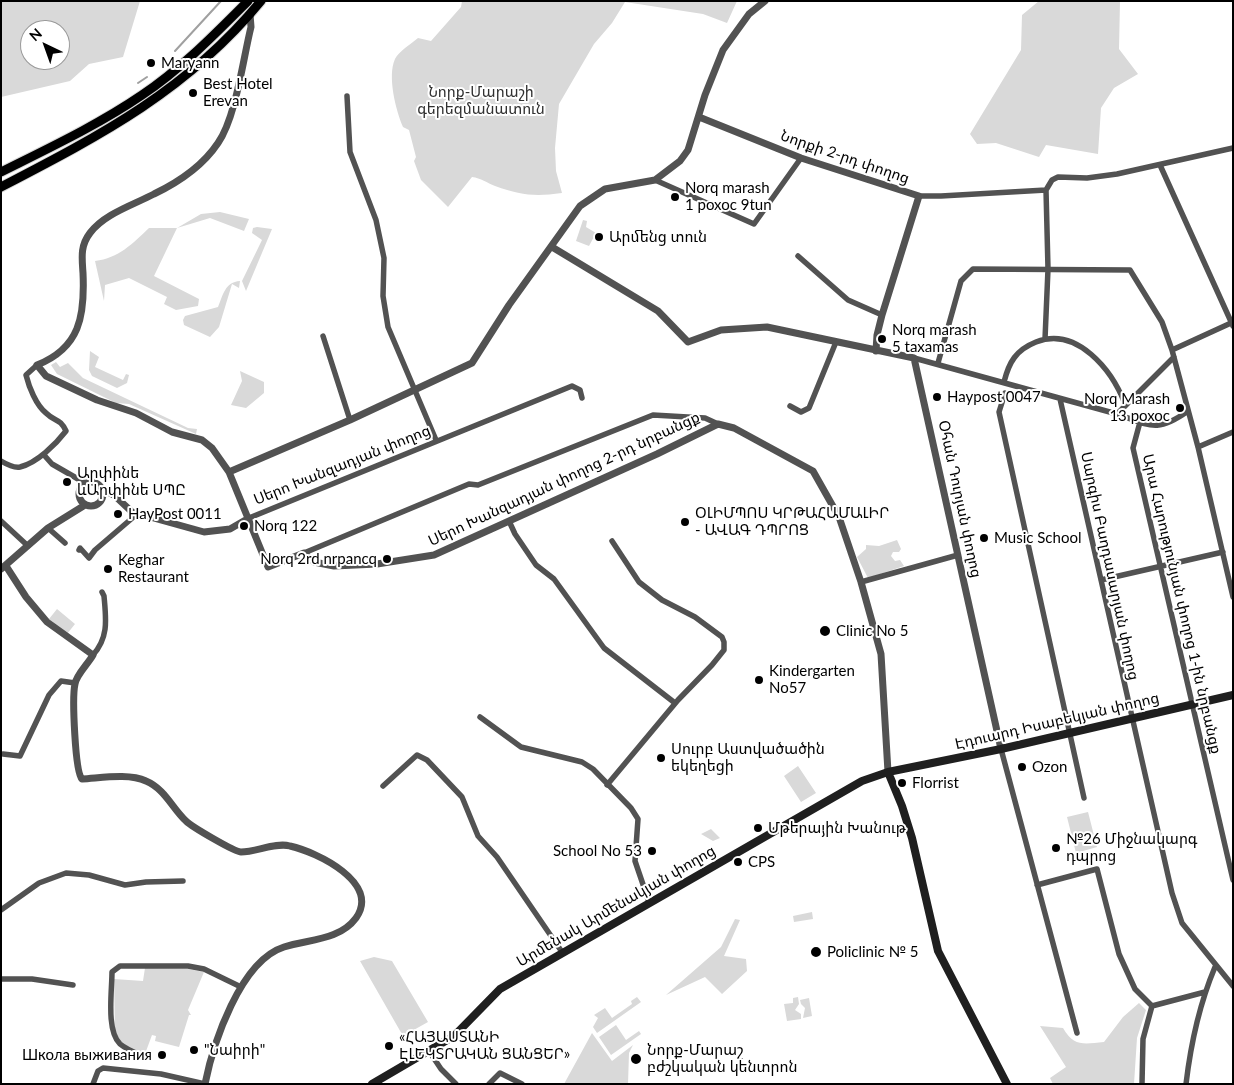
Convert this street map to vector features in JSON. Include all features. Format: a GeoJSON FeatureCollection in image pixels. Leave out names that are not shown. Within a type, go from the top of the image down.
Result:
{"type":"FeatureCollection","features":[{"type":"Feature","properties":{"kind":"highway"},"geometry":{"type":"LineString","coordinates":[[1,172],[114,113],[143,95],[189,58],[248,1]]}},
{"type":"Feature","properties":{"kind":"highway"},"geometry":{"type":"LineString","coordinates":[[1,187],[82,145],[149,104],[200,64],[261,1]]}},
{"type":"Feature","properties":{"kind":"main road","name":"Էդուարդ Իսաբեկյան փողոց"},"geometry":{"type":"LineString","coordinates":[[888,772],[1070,733],[1233,695]]}},
{"type":"Feature","properties":{"kind":"main road","name":"Արմենակ Արմենակյան փողոց"},"geometry":{"type":"LineString","coordinates":[[372,1084],[454,1036],[500,989],[856,784],[888,772]]}},
{"type":"Feature","properties":{"kind":"main road"},"geometry":{"type":"LineString","coordinates":[[888,772],[902,806],[912,838],[938,951],[1007,1084]]}},
{"type":"Feature","properties":{"kind":"street"},"geometry":{"type":"LineString","coordinates":[[229,472],[350,420],[472,363],[509,305],[580,206],[605,189],[655,180],[680,161],[688,150],[712,74],[723,50],[748,14],[766,1]]}},
{"type":"Feature","properties":{"kind":"street"},"geometry":{"type":"LineString","coordinates":[[1,462],[21,467],[44,455],[66,431],[60,421],[47,415],[40,407],[26,375],[37,366],[63,352],[77,327],[83,310],[82,247],[90,233],[103,221],[179,182],[193,171],[218,143],[233,105],[251,27],[250,14]]}},
{"type":"Feature","properties":{"kind":"street"},"geometry":{"type":"LineString","coordinates":[[347,96],[350,152],[376,220],[384,258],[383,296],[388,327],[436,440]]}},
{"type":"Feature","properties":{"kind":"street","name":"Նորքի 2-րդ փողոց"},"geometry":{"type":"LineString","coordinates":[[699,117],[801,158],[918,196],[1046,190]]}},
{"type":"Feature","properties":{"kind":"street"},"geometry":{"type":"LineString","coordinates":[[1045,339],[1048,269],[1046,190],[1052,180],[1058,177],[1100,177],[1233,148]]}},
{"type":"Feature","properties":{"kind":"street"},"geometry":{"type":"LineString","coordinates":[[655,180],[754,224],[801,158]]}},
{"type":"Feature","properties":{"kind":"street"},"geometry":{"type":"LineString","coordinates":[[1117,414],[1173,354],[1232,325],[1200,259],[1195,238],[1160,165]]}},
{"type":"Feature","properties":{"kind":"street"},"geometry":{"type":"LineString","coordinates":[[876,351],[877,335],[882,315],[918,196]]}},
{"type":"Feature","properties":{"kind":"street"},"geometry":{"type":"LineString","coordinates":[[552,247],[658,311],[688,342],[721,330],[744,326],[767,327],[938,363],[1140,422],[1164,426],[1188,411]]}},
{"type":"Feature","properties":{"kind":"street"},"geometry":{"type":"LineString","coordinates":[[798,256],[848,300],[882,315]]}},
{"type":"Feature","properties":{"kind":"street"},"geometry":{"type":"LineString","coordinates":[[938,363],[961,281],[968,272],[979,268],[1130,270],[1162,322],[1173,354],[1198,447],[1233,597]]}},
{"type":"Feature","properties":{"kind":"street"},"geometry":{"type":"LineString","coordinates":[[323,336],[350,420]]}},
{"type":"Feature","properties":{"kind":"street"},"geometry":{"type":"LineString","coordinates":[[1004,382],[1008,367],[1017,354],[1028,345],[1045,339],[1068,340],[1080,347],[1111,377],[1125,404]]}},
{"type":"Feature","properties":{"kind":"street"},"geometry":{"type":"LineString","coordinates":[[790,406],[801,412],[809,408],[836,342]]}},
{"type":"Feature","properties":{"kind":"street","name":"Օհան Դուրյան փողոց"},"geometry":{"type":"LineString","coordinates":[[914,358],[1001,748],[1077,1033]]}},
{"type":"Feature","properties":{"kind":"street"},"geometry":{"type":"LineString","coordinates":[[37,366],[46,376],[97,400],[136,413],[172,432],[202,440],[212,448],[229,472],[249,518]]}},
{"type":"Feature","properties":{"kind":"street","name":"Սերո Խանզադյան փողոց"},"geometry":{"type":"LineString","coordinates":[[104,492],[137,514],[204,532],[230,529],[249,518],[436,440],[444,440],[572,386],[580,390],[582,398]]}},
{"type":"Feature","properties":{"kind":"street"},"geometry":{"type":"LineString","coordinates":[[1005,394],[999,412],[1084,798]]}},
{"type":"Feature","properties":{"kind":"street","name":"Սարգիս Բաղդասարյան փողոց"},"geometry":{"type":"LineString","coordinates":[[1060,399],[1131,719],[1172,893],[1182,923],[1233,986]]}},
{"type":"Feature","properties":{"kind":"street","name":"Սերո Խանզադյան փողոց 2-րդ նրբանցք"},"geometry":{"type":"LineString","coordinates":[[249,518],[268,566],[304,554],[469,484],[478,485],[653,415],[705,418],[734,428],[813,471],[839,517],[861,582]]}},
{"type":"Feature","properties":{"kind":"street","name":"Արա Հարությունյան փողոց 1-ին նրբանցք"},"geometry":{"type":"LineString","coordinates":[[1140,422],[1134,448],[1233,880]]}},
{"type":"Feature","properties":{"kind":"street","name":"Սերո Խանզադյան փողոց 2-րդ նրբանցք"},"geometry":{"type":"LineString","coordinates":[[304,554],[314,562],[334,566],[377,564],[434,556],[718,424]]}},
{"type":"Feature","properties":{"kind":"street"},"geometry":{"type":"LineString","coordinates":[[1198,447],[1233,432]]}},
{"type":"Feature","properties":{"kind":"street"},"geometry":{"type":"LineString","coordinates":[[44,455],[52,464],[68,472],[82,486]]}},
{"type":"Feature","properties":{"kind":"street"},"geometry":{"type":"LineString","coordinates":[[82,486],[92,482],[104,492],[95,506],[85,505],[48,528],[4,567],[47,622],[93,655]]}},
{"type":"Feature","properties":{"kind":"street"},"geometry":{"type":"LineString","coordinates":[[82,486],[79,498],[85,505]]}},
{"type":"Feature","properties":{"kind":"street"},"geometry":{"type":"LineString","coordinates":[[79,550],[80,548],[90,558],[95,550],[137,514]]}},
{"type":"Feature","properties":{"kind":"street"},"geometry":{"type":"LineString","coordinates":[[509,522],[536,565],[554,579],[604,648],[675,703]]}},
{"type":"Feature","properties":{"kind":"street"},"geometry":{"type":"LineString","coordinates":[[2,525],[28,546]]}},
{"type":"Feature","properties":{"kind":"street"},"geometry":{"type":"LineString","coordinates":[[48,528],[65,543]]}},
{"type":"Feature","properties":{"kind":"street"},"geometry":{"type":"LineString","coordinates":[[607,785],[675,703],[724,650],[722,636],[694,617],[662,600],[645,587],[612,541]]}},
{"type":"Feature","properties":{"kind":"street"},"geometry":{"type":"LineString","coordinates":[[1101,580],[1223,552]]}},
{"type":"Feature","properties":{"kind":"street"},"geometry":{"type":"LineString","coordinates":[[888,772],[881,654],[861,582],[958,555]]}},
{"type":"Feature","properties":{"kind":"street"},"geometry":{"type":"LineString","coordinates":[[93,1084],[98,1071],[103,1068],[161,1074],[205,1084],[213,1048],[241,987],[258,965],[282,947],[327,937],[343,930],[356,918],[361,892],[356,883],[340,869],[313,854],[288,845],[239,852],[186,821],[166,795],[146,780],[132,778],[82,779],[78,775],[75,683],[100,647],[106,627],[104,596],[102,592]]}},
{"type":"Feature","properties":{"kind":"street"},"geometry":{"type":"LineString","coordinates":[[3,754],[20,756],[49,695],[61,681],[75,683]]}},
{"type":"Feature","properties":{"kind":"street"},"geometry":{"type":"LineString","coordinates":[[480,717],[521,747],[582,762],[593,769],[631,808],[638,819],[635,861],[649,902]]}},
{"type":"Feature","properties":{"kind":"street"},"geometry":{"type":"LineString","coordinates":[[383,786],[417,756],[427,760],[462,798],[478,836],[497,857],[562,952]]}},
{"type":"Feature","properties":{"kind":"street"},"geometry":{"type":"LineString","coordinates":[[1037,885],[1097,869],[1119,954],[1135,989],[1152,1006]]}},
{"type":"Feature","properties":{"kind":"street"},"geometry":{"type":"LineString","coordinates":[[1,910],[39,882],[66,873],[89,875],[125,885],[146,882],[183,881]]}},
{"type":"Feature","properties":{"kind":"street"},"geometry":{"type":"LineString","coordinates":[[148,1058],[120,1045],[113,1035],[112,990],[114,969],[120,966],[188,966],[204,969],[241,987]]}},
{"type":"Feature","properties":{"kind":"street"},"geometry":{"type":"LineString","coordinates":[[1186,1084],[1191,1039],[1204,992],[1216,967]]}},
{"type":"Feature","properties":{"kind":"street"},"geometry":{"type":"LineString","coordinates":[[1,979],[32,979],[73,985]]}},
{"type":"Feature","properties":{"kind":"street"},"geometry":{"type":"LineString","coordinates":[[1152,1006],[1204,992]]}},
{"type":"Feature","properties":{"kind":"street"},"geometry":{"type":"LineString","coordinates":[[1142,1084],[1143,1039],[1152,1006]]}},
{"type":"Feature","properties":{"kind":"street"},"geometry":{"type":"LineString","coordinates":[[429,1051],[441,1069],[456,1084]]}},
{"type":"Feature","properties":{"kind":"street"},"geometry":{"type":"LineString","coordinates":[[489,1084],[500,1073],[522,1084]]}},
{"type":"Feature","properties":{"kind":"green space"},"geometry":{"type":"Polygon","coordinates":[[[1,1],[140,1],[123,57],[89,64],[70,81],[1,97],[1,1]]]}},
{"type":"Feature","properties":{"kind":"green space","name":"Նորք-Մարաշի գերեզմանատուն"},"geometry":{"type":"Polygon","coordinates":[[[462,1],[737,1],[727,23],[703,14],[625,2],[612,23],[594,44],[559,104],[555,148],[556,171],[562,193],[535,195],[520,193],[472,177],[448,207],[421,180],[414,161],[416,157],[409,130],[403,127],[398,112],[393,93],[392,75],[395,59],[399,53],[418,38],[431,41],[461,7],[462,1]]]}},
{"type":"Feature","properties":{"kind":"green space"},"geometry":{"type":"Polygon","coordinates":[[[1039,1],[1120,1],[1119,49],[1138,74],[1114,88],[1101,108],[1098,154],[1046,145],[1039,157],[996,143],[977,144],[970,134],[1021,50],[1022,15],[1039,1]]]}},
{"type":"Feature","properties":{"kind":"green space"},"geometry":{"type":"Polygon","coordinates":[[[220,212],[249,219],[244,231],[210,218],[177,228],[201,214],[220,212]]]}},
{"type":"Feature","properties":{"kind":"green space"},"geometry":{"type":"Polygon","coordinates":[[[583,220],[587,221],[586,227],[596,233],[589,246],[576,241],[583,220]]]}},
{"type":"Feature","properties":{"kind":"green space"},"geometry":{"type":"Polygon","coordinates":[[[149,228],[177,228],[154,276],[199,299],[198,306],[176,310],[164,304],[167,297],[129,278],[105,285],[104,301],[95,261],[118,253],[131,245],[149,228]]]}},
{"type":"Feature","properties":{"kind":"green space"},"geometry":{"type":"Polygon","coordinates":[[[253,228],[272,229],[246,291],[242,281],[262,240],[252,233],[253,228]]]}},
{"type":"Feature","properties":{"kind":"green space"},"geometry":{"type":"Polygon","coordinates":[[[240,281],[239,288],[232,284],[219,327],[210,337],[184,325],[183,320],[185,316],[218,307],[228,287],[231,284],[235,282],[240,281]]]}},
{"type":"Feature","properties":{"kind":"green space"},"geometry":{"type":"Polygon","coordinates":[[[90,351],[99,357],[95,367],[123,380],[126,374],[129,375],[127,383],[117,388],[92,376],[89,370],[90,351]]]}},
{"type":"Feature","properties":{"kind":"green space"},"geometry":{"type":"Polygon","coordinates":[[[56,362],[60,367],[68,363],[83,378],[188,428],[197,429],[196,434],[129,404],[116,403],[57,374],[51,365],[56,362]]]}},
{"type":"Feature","properties":{"kind":"green space"},"geometry":{"type":"Polygon","coordinates":[[[240,371],[264,382],[264,393],[246,408],[231,405],[242,381],[240,371]]]}},
{"type":"Feature","properties":{"kind":"green space"},"geometry":{"type":"Polygon","coordinates":[[[897,540],[901,549],[899,552],[893,552],[891,556],[895,561],[900,560],[904,566],[868,578],[857,557],[866,549],[866,545],[879,546],[897,540]]]}},
{"type":"Feature","properties":{"kind":"green space"},"geometry":{"type":"Polygon","coordinates":[[[57,609],[75,624],[67,634],[49,619],[57,609]]]}},
{"type":"Feature","properties":{"kind":"green space"},"geometry":{"type":"Polygon","coordinates":[[[798,766],[816,793],[801,802],[784,776],[798,766]]]}},
{"type":"Feature","properties":{"kind":"green space"},"geometry":{"type":"Polygon","coordinates":[[[1088,812],[1097,847],[1076,853],[1067,817],[1088,812]]]}},
{"type":"Feature","properties":{"kind":"green space"},"geometry":{"type":"Polygon","coordinates":[[[711,829],[720,838],[713,841],[701,834],[711,829]]]}},
{"type":"Feature","properties":{"kind":"green space"},"geometry":{"type":"Polygon","coordinates":[[[812,912],[813,919],[794,922],[793,916],[812,912]]]}},
{"type":"Feature","properties":{"kind":"green space"},"geometry":{"type":"Polygon","coordinates":[[[735,919],[740,920],[724,956],[746,959],[747,971],[722,994],[705,977],[666,995],[721,947],[735,919]]]}},
{"type":"Feature","properties":{"kind":"green space"},"geometry":{"type":"Polygon","coordinates":[[[374,957],[392,961],[428,1022],[403,1036],[360,961],[374,957]]]}},
{"type":"Feature","properties":{"kind":"green space"},"geometry":{"type":"Polygon","coordinates":[[[145,968],[188,969],[204,972],[188,1010],[191,1015],[189,1015],[179,1047],[155,1041],[156,1036],[152,1035],[145,1054],[121,1043],[115,1034],[114,979],[143,981],[145,968]]]}},
{"type":"Feature","properties":{"kind":"green space"},"geometry":{"type":"Polygon","coordinates":[[[637,997],[641,1002],[597,1033],[593,1027],[598,1018],[594,1015],[605,1008],[612,1018],[632,1004],[631,1001],[637,997]]]}},
{"type":"Feature","properties":{"kind":"green space"},"geometry":{"type":"Polygon","coordinates":[[[798,997],[799,1004],[795,1010],[801,1014],[801,1019],[787,1021],[784,1004],[793,1003],[793,998],[798,997]]]}},
{"type":"Feature","properties":{"kind":"green space"},"geometry":{"type":"Polygon","coordinates":[[[809,998],[812,1016],[803,1018],[805,1008],[800,1000],[809,998]]]}},
{"type":"Feature","properties":{"kind":"green space"},"geometry":{"type":"Polygon","coordinates":[[[1139,1003],[1146,1010],[1137,1038],[1134,1084],[1053,1084],[1050,1078],[1066,1067],[1040,1026],[1063,1028],[1071,1038],[1080,1043],[1104,1042],[1123,1017],[1139,1003]]]}},
{"type":"Feature","properties":{"kind":"green space"},"geometry":{"type":"Polygon","coordinates":[[[616,1025],[626,1040],[639,1031],[641,1034],[611,1055],[599,1037],[616,1025]]]}},
{"type":"Feature","properties":{"kind":"green space"},"geometry":{"type":"Polygon","coordinates":[[[592,1033],[612,1061],[633,1045],[629,1053],[628,1084],[564,1084],[592,1033]]]}},
{"type":"Feature","properties":{"kind":"waterway"},"geometry":{"type":"LineString","coordinates":[[175,51],[221,1]]}},
{"type":"Feature","properties":{"kind":"waterway"},"geometry":{"type":"LineString","coordinates":[[138,83],[147,77]]}},
{"type":"Feature","properties":{"kind":"place","name":"Maryann"},"geometry":{"type":"Point","coordinates":[151,63]}},
{"type":"Feature","properties":{"kind":"place","name":"Best Hotel Erevan"},"geometry":{"type":"Point","coordinates":[193,93]}},
{"type":"Feature","properties":{"kind":"place","name":"Norq marash 1 poxoc 9tun"},"geometry":{"type":"Point","coordinates":[675,197]}},
{"type":"Feature","properties":{"kind":"place","name":"Արմենց տուն"},"geometry":{"type":"Point","coordinates":[599,237]}},
{"type":"Feature","properties":{"kind":"place","name":"Norq marash 5 taxamas"},"geometry":{"type":"Point","coordinates":[882,339]}},
{"type":"Feature","properties":{"kind":"place","name":"Haypost 0047"},"geometry":{"type":"Point","coordinates":[937,397]}},
{"type":"Feature","properties":{"kind":"place","name":"Norq Marash 13 poxoc"},"geometry":{"type":"Point","coordinates":[1180,408]}},
{"type":"Feature","properties":{"kind":"place","name":"Արփինե ևԱրփինե ՍՊԸ"},"geometry":{"type":"Point","coordinates":[67,482]}},
{"type":"Feature","properties":{"kind":"place","name":"HayPost 0011"},"geometry":{"type":"Point","coordinates":[118,514]}},
{"type":"Feature","properties":{"kind":"place","name":"ՕԼԻՄՊՈՍ ԿՐԹԱՀԱՄԱԼԻՐ - ԱՎԱԳ ԴՊՐՈՑ"},"geometry":{"type":"Point","coordinates":[685,522]}},
{"type":"Feature","properties":{"kind":"place","name":"Norq 122"},"geometry":{"type":"Point","coordinates":[244,526]}},
{"type":"Feature","properties":{"kind":"place","name":"Music School"},"geometry":{"type":"Point","coordinates":[984,538]}},
{"type":"Feature","properties":{"kind":"place","name":"Norq 2rd nrpancq"},"geometry":{"type":"Point","coordinates":[387,559]}},
{"type":"Feature","properties":{"kind":"place","name":"Keghar Restaurant"},"geometry":{"type":"Point","coordinates":[108,569]}},
{"type":"Feature","properties":{"kind":"place","name":"Clinic No 5"},"geometry":{"type":"Point","coordinates":[825,631]}},
{"type":"Feature","properties":{"kind":"place","name":"Kindergarten No57"},"geometry":{"type":"Point","coordinates":[759,680]}},
{"type":"Feature","properties":{"kind":"place","name":"Սուրբ Աստվածածին եկեղեցի"},"geometry":{"type":"Point","coordinates":[661,758]}},
{"type":"Feature","properties":{"kind":"place","name":"Ozon"},"geometry":{"type":"Point","coordinates":[1022,767]}},
{"type":"Feature","properties":{"kind":"place","name":"Florrist"},"geometry":{"type":"Point","coordinates":[902,783]}},
{"type":"Feature","properties":{"kind":"place","name":"Մթերային Խանութ"},"geometry":{"type":"Point","coordinates":[758,828]}},
{"type":"Feature","properties":{"kind":"place","name":"№26 Միջնակարգ դպրոց"},"geometry":{"type":"Point","coordinates":[1056,848]}},
{"type":"Feature","properties":{"kind":"place","name":"School No 53"},"geometry":{"type":"Point","coordinates":[652,851]}},
{"type":"Feature","properties":{"kind":"place","name":"CPS"},"geometry":{"type":"Point","coordinates":[738,862]}},
{"type":"Feature","properties":{"kind":"place","name":"Policlinic № 5"},"geometry":{"type":"Point","coordinates":[816,952]}},
{"type":"Feature","properties":{"kind":"place","name":"«ՀԱՅԱՍՏԱՆԻ ԷԼԵԿՏՐԱԿԱՆ ՑԱՆՑԵՐ»"},"geometry":{"type":"Point","coordinates":[389,1046]}},
{"type":"Feature","properties":{"kind":"place","name":"\"Նաիրի\""},"geometry":{"type":"Point","coordinates":[194,1050]}},
{"type":"Feature","properties":{"kind":"place","name":"Школа выживания"},"geometry":{"type":"Point","coordinates":[162,1055]}},
{"type":"Feature","properties":{"kind":"place","name":"Նորք-Մարաշ բժշկական կենտրոն"},"geometry":{"type":"Point","coordinates":[636,1059]}}]}
